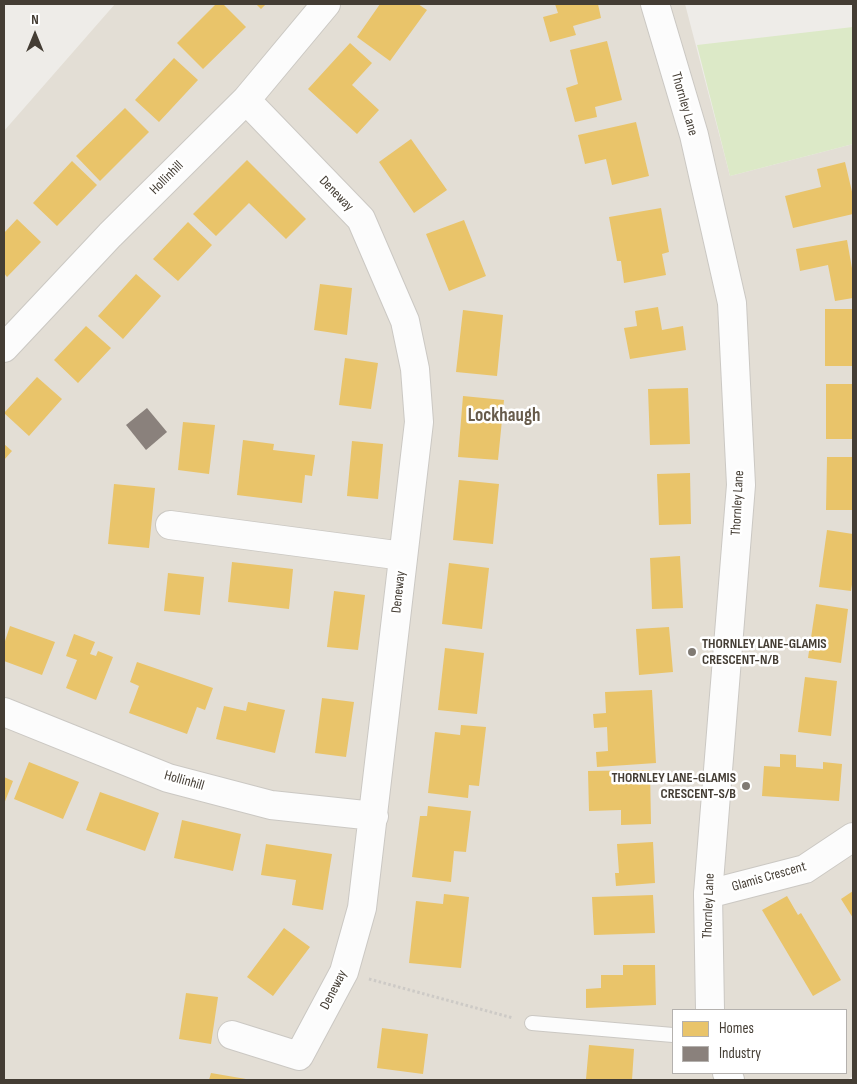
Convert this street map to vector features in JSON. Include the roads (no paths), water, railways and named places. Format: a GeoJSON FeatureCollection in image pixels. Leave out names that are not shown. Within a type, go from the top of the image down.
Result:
{"type":"FeatureCollection","features":[{"type":"Feature","properties":{"kind":"street","name":"Hollinhill"},"geometry":{"type":"LineString","coordinates":[[4,348],[110,235],[246,100],[326,4]]}},
{"type":"Feature","properties":{"kind":"street","name":"Thornley Lane"},"geometry":{"type":"LineString","coordinates":[[656,4],[694,135],[732,303],[741,485],[708,894],[710,1009]]}},
{"type":"Feature","properties":{"kind":"street","name":"Deneway"},"geometry":{"type":"LineString","coordinates":[[232,1035],[299,1056],[344,972],[362,908],[419,422],[415,369],[405,321],[361,219],[246,100]]}},
{"type":"Feature","properties":{"kind":"street"},"geometry":{"type":"LineString","coordinates":[[170,525],[403,556]]}},
{"type":"Feature","properties":{"kind":"street","name":"Hollinhill"},"geometry":{"type":"LineString","coordinates":[[4,712],[168,778],[271,805],[374,816]]}},
{"type":"Feature","properties":{"kind":"street","name":"Glamis Crescent"},"geometry":{"type":"LineString","coordinates":[[708,894],[806,869],[853,836]]}},
{"type":"Feature","properties":{"kind":"lane"},"geometry":{"type":"LineString","coordinates":[[532,1023],[672,1035]]}},
{"type":"Feature","properties":{"kind":"place","name":"THORNLEY LANE-GLAMIS CRESCENT-N/B"},"geometry":{"type":"Point","coordinates":[692,652]}},
{"type":"Feature","properties":{"kind":"place","name":"THORNLEY LANE-GLAMIS CRESCENT-S/B"},"geometry":{"type":"Point","coordinates":[746,786]}},
{"type":"Feature","properties":{"kind":"district","name":"Lockhaugh"},"geometry":{"type":"Point","coordinates":[504,416]}}]}
